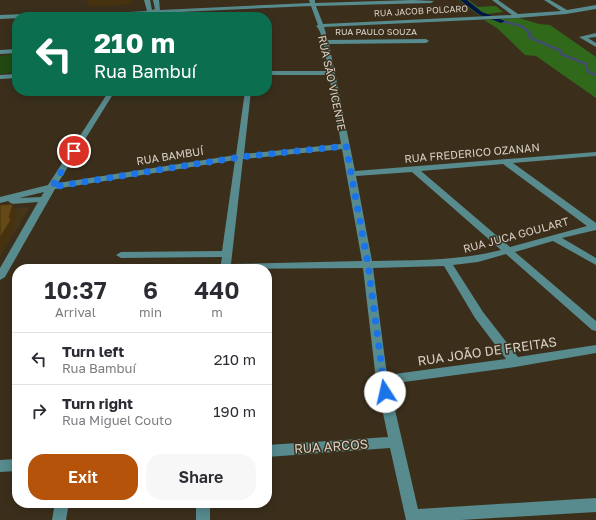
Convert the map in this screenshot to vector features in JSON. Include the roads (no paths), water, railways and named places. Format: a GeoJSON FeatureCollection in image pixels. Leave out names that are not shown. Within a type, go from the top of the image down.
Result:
{"type":"FeatureCollection","features":[{"type":"Feature","properties":{"kind":"street"},"geometry":{"type":"LineString","coordinates":[[157,0],[153,12],[147,2],[157,0]]}},
{"type":"Feature","properties":{"kind":"street"},"geometry":{"type":"LineString","coordinates":[[495,0],[517,16]]}},
{"type":"Feature","properties":{"kind":"street"},"geometry":{"type":"LineString","coordinates":[[546,0],[566,12]]}},
{"type":"Feature","properties":{"kind":"street"},"geometry":{"type":"LineString","coordinates":[[153,12],[312,2],[432,1]]}},
{"type":"Feature","properties":{"kind":"street","name":"RUA SÃO VICENTE"},"geometry":{"type":"LineString","coordinates":[[312,2],[319,26],[326,42],[368,264],[382,380],[413,518]]}},
{"type":"Feature","properties":{"kind":"street","name":"RUA JACOB POLCARO"},"geometry":{"type":"LineString","coordinates":[[319,26],[517,16],[566,12],[596,7]]}},
{"type":"Feature","properties":{"kind":"street"},"geometry":{"type":"LineString","coordinates":[[0,19],[12,18]]}},
{"type":"Feature","properties":{"kind":"street"},"geometry":{"type":"LineString","coordinates":[[0,19],[12,19]]}},
{"type":"Feature","properties":{"kind":"street"},"geometry":{"type":"LineString","coordinates":[[596,35],[582,37],[596,45]]}},
{"type":"Feature","properties":{"kind":"street","name":"RUA PAULO SOUZA"},"geometry":{"type":"LineString","coordinates":[[326,42],[426,41]]}},
{"type":"Feature","properties":{"kind":"street"},"geometry":{"type":"LineString","coordinates":[[0,52],[12,51]]}},
{"type":"Feature","properties":{"kind":"street"},"geometry":{"type":"LineString","coordinates":[[272,72],[331,73]]}},
{"type":"Feature","properties":{"kind":"street"},"geometry":{"type":"LineString","coordinates":[[0,77],[12,76]]}},
{"type":"Feature","properties":{"kind":"street"},"geometry":{"type":"LineString","coordinates":[[0,277],[44,199],[109,96]]}},
{"type":"Feature","properties":{"kind":"street"},"geometry":{"type":"LineString","coordinates":[[226,264],[226,254],[247,96]]}},
{"type":"Feature","properties":{"kind":"street","name":"RUA BAMBUÍ"},"geometry":{"type":"LineString","coordinates":[[0,201],[52,187],[240,157],[346,146]]}},
{"type":"Feature","properties":{"kind":"street","name":"RUA FREDERICO OZANAN"},"geometry":{"type":"LineString","coordinates":[[350,174],[596,154]]}},
{"type":"Feature","properties":{"kind":"street"},"geometry":{"type":"LineString","coordinates":[[506,162],[596,227]]}},
{"type":"Feature","properties":{"kind":"street"},"geometry":{"type":"LineString","coordinates":[[414,169],[507,251],[596,326]]}},
{"type":"Feature","properties":{"kind":"street"},"geometry":{"type":"LineString","coordinates":[[0,201],[44,199]]}},
{"type":"Feature","properties":{"kind":"street","name":"RUA JUCA GOULART"},"geometry":{"type":"LineString","coordinates":[[272,267],[446,263],[478,259],[553,237],[596,227]]}},
{"type":"Feature","properties":{"kind":"street"},"geometry":{"type":"LineString","coordinates":[[553,237],[596,262]]}},
{"type":"Feature","properties":{"kind":"street"},"geometry":{"type":"LineString","coordinates":[[121,255],[226,254]]}},
{"type":"Feature","properties":{"kind":"street"},"geometry":{"type":"LineString","coordinates":[[446,263],[479,314],[515,362]]}},
{"type":"Feature","properties":{"kind":"street","name":"RUA JOÃO DE FREITAS"},"geometry":{"type":"LineString","coordinates":[[382,380],[515,362],[596,349]]}},
{"type":"Feature","properties":{"kind":"street","name":"RUA ARCOS"},"geometry":{"type":"LineString","coordinates":[[272,451],[396,442]]}},
{"type":"Feature","properties":{"kind":"street"},"geometry":{"type":"LineString","coordinates":[[0,466],[12,465]]}},
{"type":"Feature","properties":{"kind":"street"},"geometry":{"type":"LineString","coordinates":[[413,518],[596,505]]}},
{"type":"Feature","properties":{"kind":"street"},"geometry":{"type":"LineString","coordinates":[[59,520],[61,508]]}},
{"type":"Feature","properties":{"kind":"street"},"geometry":{"type":"LineString","coordinates":[[203,508],[203,520]]}},
{"type":"Feature","properties":{"kind":"waterway"},"geometry":{"type":"LineString","coordinates":[[463,0],[480,13],[501,21]]}},
{"type":"Feature","properties":{"kind":"waterway"},"geometry":{"type":"LineString","coordinates":[[501,21],[522,26],[531,34],[528,35],[531,38],[561,51],[561,54],[586,64],[588,72],[596,75]]}}]}
